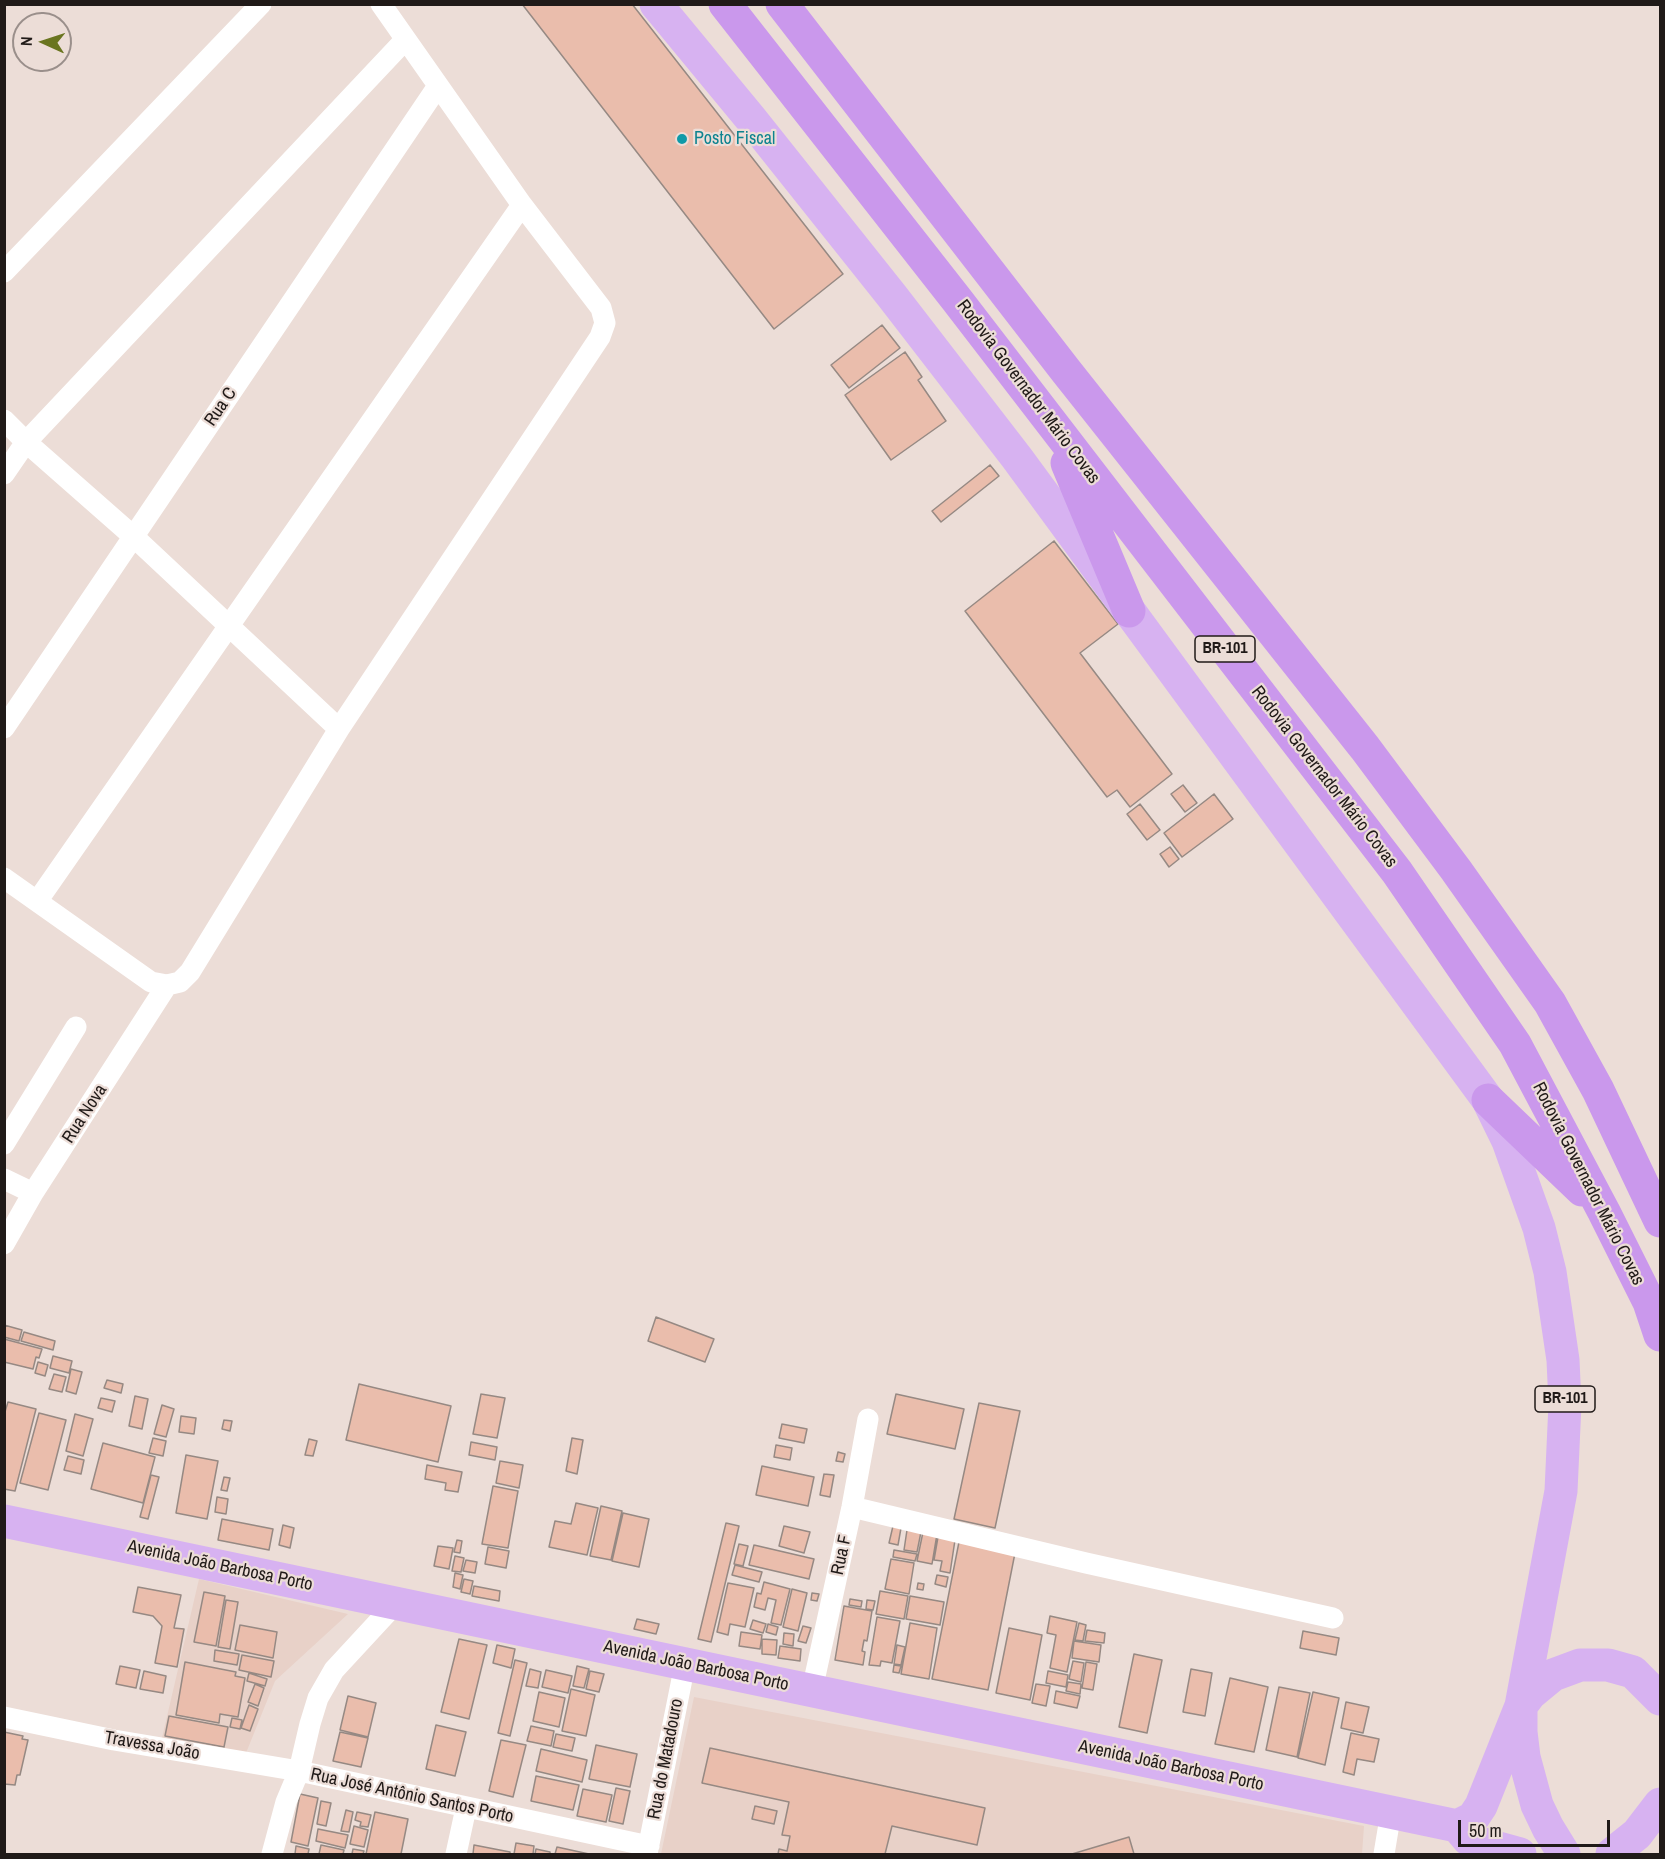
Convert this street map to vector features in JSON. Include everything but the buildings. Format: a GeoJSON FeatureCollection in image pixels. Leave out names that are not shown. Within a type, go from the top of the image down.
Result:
{"type":"FeatureCollection","features":[{"type":"Feature","properties":{"kind":"highway","name":"Rodovia Governador Mário Covas"},"geometry":{"type":"LineString","coordinates":[[725,4],[888,210],[1397,872],[1515,1044],[1649,1302],[1660,1335]]}},
{"type":"Feature","properties":{"kind":"highway","name":"BR-101"},"geometry":{"type":"LineString","coordinates":[[782,4],[1073,380],[1365,748],[1456,870],[1550,1003],[1598,1090],[1660,1221]]}},
{"type":"Feature","properties":{"kind":"highway"},"geometry":{"type":"LineString","coordinates":[[1050,422],[1129,611]]}},
{"type":"Feature","properties":{"kind":"highway"},"geometry":{"type":"LineString","coordinates":[[1488,1100],[1604,1212]]}},
{"type":"Feature","properties":{"kind":"main road"},"geometry":{"type":"LineString","coordinates":[[656,4],[899,305],[1017,458],[1488,1100]]}},
{"type":"Feature","properties":{"kind":"main road","name":"BR-101"},"geometry":{"type":"LineString","coordinates":[[1488,1100],[1508,1141],[1539,1228],[1550,1272],[1563,1360],[1565,1404],[1561,1491],[1521,1706]]}},
{"type":"Feature","properties":{"kind":"main road","name":"Avenida João Barbosa Porto"},"geometry":{"type":"LineString","coordinates":[[4,1521],[1457,1826]]}},
{"type":"Feature","properties":{"kind":"main road"},"geometry":{"type":"LineString","coordinates":[[1520,1854],[1469,1840],[1457,1826],[1473,1818],[1481,1806],[1521,1706],[1530,1694],[1552,1676],[1580,1665],[1595,1664],[1632,1672],[1660,1699]]}},
{"type":"Feature","properties":{"kind":"main road"},"geometry":{"type":"LineString","coordinates":[[1521,1706],[1521,1732],[1530,1781],[1548,1828],[1564,1854]]}},
{"type":"Feature","properties":{"kind":"main road"},"geometry":{"type":"LineString","coordinates":[[1612,1854],[1637,1834],[1660,1804]]}},
{"type":"Feature","properties":{"kind":"street"},"geometry":{"type":"LineString","coordinates":[[4,273],[261,4]]}},
{"type":"Feature","properties":{"kind":"street"},"geometry":{"type":"LineString","coordinates":[[4,878],[151,982],[167,985],[180,982],[190,972],[339,729],[600,337],[605,323],[601,308],[522,205],[381,4]]}},
{"type":"Feature","properties":{"kind":"street"},"geometry":{"type":"LineString","coordinates":[[4,474],[26,442],[405,40]]}},
{"type":"Feature","properties":{"kind":"street","name":"Rua C"},"geometry":{"type":"LineString","coordinates":[[4,728],[438,86]]}},
{"type":"Feature","properties":{"kind":"street"},"geometry":{"type":"LineString","coordinates":[[38,900],[522,205]]}},
{"type":"Feature","properties":{"kind":"street"},"geometry":{"type":"LineString","coordinates":[[4,420],[134,537],[339,729]]}},
{"type":"Feature","properties":{"kind":"street","name":"Rua Nova"},"geometry":{"type":"LineString","coordinates":[[4,1244],[33,1193],[167,985]]}},
{"type":"Feature","properties":{"kind":"street"},"geometry":{"type":"LineString","coordinates":[[4,1144],[76,1027]]}},
{"type":"Feature","properties":{"kind":"street"},"geometry":{"type":"LineString","coordinates":[[4,1179],[33,1193]]}},
{"type":"Feature","properties":{"kind":"street","name":"Rua F"},"geometry":{"type":"LineString","coordinates":[[812,1690],[852,1507],[868,1419]]}},
{"type":"Feature","properties":{"kind":"street"},"geometry":{"type":"LineString","coordinates":[[852,1507],[1333,1618]]}},
{"type":"Feature","properties":{"kind":"street","name":"Rua José Antônio Santos Porto"},"geometry":{"type":"LineString","coordinates":[[396,1603],[334,1670],[318,1698],[299,1771],[648,1850]]}},
{"type":"Feature","properties":{"kind":"street","name":"Rua do Matadouro"},"geometry":{"type":"LineString","coordinates":[[648,1850],[685,1664]]}},
{"type":"Feature","properties":{"kind":"street","name":"Travessa João"},"geometry":{"type":"LineString","coordinates":[[4,1717],[114,1740],[299,1771]]}},
{"type":"Feature","properties":{"kind":"street"},"geometry":{"type":"LineString","coordinates":[[272,1854],[286,1802],[299,1771]]}},
{"type":"Feature","properties":{"kind":"street"},"geometry":{"type":"LineString","coordinates":[[456,1854],[466,1808]]}},
{"type":"Feature","properties":{"kind":"street"},"geometry":{"type":"LineString","coordinates":[[1384,1854],[1393,1813]]}},
{"type":"Feature","properties":{"kind":"shaded area"},"geometry":{"type":"Polygon","coordinates":[[[199,1579],[348,1614],[275,1681],[246,1753],[162,1738],[199,1579]]]}},
{"type":"Feature","properties":{"kind":"shaded area"},"geometry":{"type":"Polygon","coordinates":[[[694,1697],[1364,1826],[1362,1854],[661,1854],[694,1697]]]}},
{"type":"Feature","properties":{"kind":"place","name":"Posto Fiscal"},"geometry":{"type":"Point","coordinates":[682,139]}}]}
